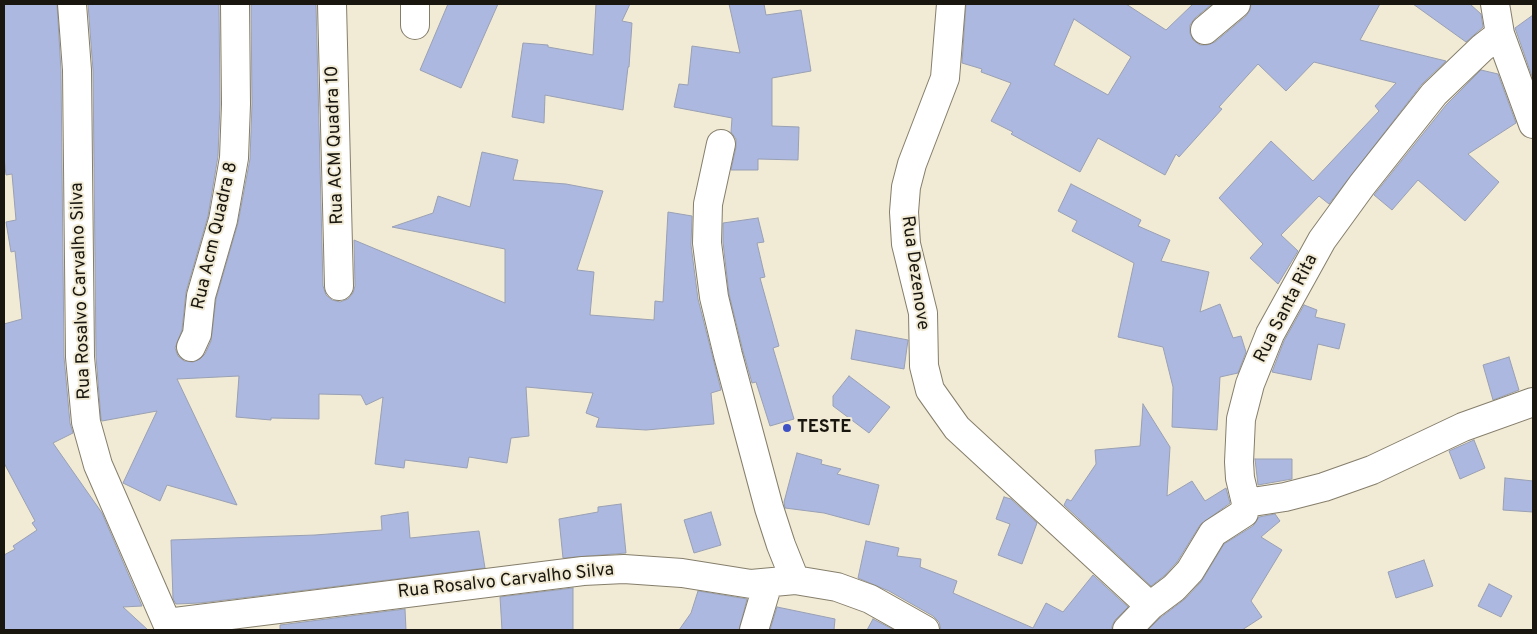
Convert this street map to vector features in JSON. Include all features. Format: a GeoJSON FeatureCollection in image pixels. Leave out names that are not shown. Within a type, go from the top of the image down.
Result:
{"type":"FeatureCollection","features":[{"type":"Feature","properties":{"kind":"street","name":"Rua Rosalvo Carvalho Silva"},"geometry":{"type":"LineString","coordinates":[[72,4],[78,70],[80,357],[86,422],[98,465],[169,627],[583,571],[624,569],[682,573],[751,584],[795,580],[837,587],[870,599],[925,630]]}},
{"type":"Feature","properties":{"kind":"street","name":"Rua Acm Quadra 8"},"geometry":{"type":"LineString","coordinates":[[191,347],[197,334],[201,296],[223,220],[234,158],[236,104],[235,4]]}},
{"type":"Feature","properties":{"kind":"street","name":"Rua ACM Quadra 10"},"geometry":{"type":"LineString","coordinates":[[332,4],[340,286]]}},
{"type":"Feature","properties":{"kind":"street","name":"Rua Dezenove"},"geometry":{"type":"LineString","coordinates":[[951,4],[945,78],[912,164],[906,187],[904,212],[906,244],[923,313],[924,366],[930,390],[958,428],[1150,606]]}},
{"type":"Feature","properties":{"kind":"street"},"geometry":{"type":"LineString","coordinates":[[1205,30],[1236,4]]}},
{"type":"Feature","properties":{"kind":"street"},"geometry":{"type":"LineString","coordinates":[[1494,4],[1500,34],[1533,124]]}},
{"type":"Feature","properties":{"kind":"street","name":"Rua Santa Rita"},"geometry":{"type":"LineString","coordinates":[[1246,503],[1240,478],[1239,462],[1241,419],[1250,384],[1270,334],[1322,240],[1362,185],[1434,94],[1482,48],[1500,34]]}},
{"type":"Feature","properties":{"kind":"street"},"geometry":{"type":"LineString","coordinates":[[721,144],[708,204],[707,243],[714,297],[769,508],[795,580]]}},
{"type":"Feature","properties":{"kind":"street"},"geometry":{"type":"LineString","coordinates":[[1127,630],[1150,606],[1174,588],[1190,570],[1213,533],[1244,513],[1246,503],[1285,497],[1324,487],[1372,470],[1464,427],[1533,402]]}},
{"type":"Feature","properties":{"kind":"street"},"geometry":{"type":"LineString","coordinates":[[754,630],[768,583]]}},
{"type":"Feature","properties":{"kind":"building"},"geometry":{"type":"Polygon","coordinates":[[[4,4],[57,4],[61,71],[64,357],[70,423],[73,433],[53,443],[102,513],[142,606],[123,607],[148,630],[4,630],[4,555],[15,549],[13,546],[37,530],[32,523],[35,521],[4,463],[4,324],[22,319],[15,251],[11,252],[6,222],[16,220],[12,174],[6,175],[4,158],[4,4]]]}},
{"type":"Feature","properties":{"kind":"building"},"geometry":{"type":"Polygon","coordinates":[[[88,4],[219,4],[220,104],[218,156],[208,216],[186,292],[182,330],[175,348],[178,356],[184,361],[193,362],[200,359],[205,354],[211,341],[216,299],[238,223],[250,159],[252,104],[251,4],[316,4],[323,286],[326,295],[332,300],[340,302],[348,299],[353,293],[355,286],[354,240],[505,303],[505,249],[392,227],[433,213],[438,196],[470,207],[482,152],[518,160],[513,180],[566,184],[603,191],[577,270],[594,272],[590,315],[654,320],[655,301],[663,302],[668,212],[692,216],[691,245],[698,299],[721,390],[711,393],[714,424],[646,430],[596,427],[599,418],[586,413],[593,393],[526,387],[529,436],[511,438],[507,463],[469,457],[467,468],[405,460],[404,468],[375,464],[383,397],[366,405],[361,395],[319,394],[319,419],[271,418],[271,420],[236,417],[239,376],[177,379],[237,505],[167,485],[160,501],[123,483],[157,411],[102,421],[101,419],[96,356],[93,70],[88,4]]]}},
{"type":"Feature","properties":{"kind":"building"},"geometry":{"type":"Polygon","coordinates":[[[448,4],[498,4],[461,88],[420,70],[448,4]]]}},
{"type":"Feature","properties":{"kind":"building"},"geometry":{"type":"Polygon","coordinates":[[[596,4],[630,4],[622,21],[632,23],[629,67],[623,110],[545,95],[544,123],[512,117],[523,43],[548,45],[548,47],[593,55],[596,4]]]}},
{"type":"Feature","properties":{"kind":"building"},"geometry":{"type":"Polygon","coordinates":[[[729,4],[764,4],[766,15],[801,10],[811,71],[772,78],[772,126],[799,127],[798,160],[758,159],[758,170],[731,170],[736,147],[736,139],[731,132],[732,118],[674,107],[679,84],[688,85],[692,46],[740,53],[729,4]]]}},
{"type":"Feature","properties":{"kind":"building"},"geometry":{"type":"Polygon","coordinates":[[[966,4],[1126,4],[1166,30],[1193,4],[1212,4],[1195,18],[1190,25],[1190,33],[1193,40],[1200,45],[1207,45],[1215,42],[1246,16],[1251,4],[1380,4],[1360,40],[1446,61],[1422,84],[1329,204],[1319,196],[1281,235],[1298,251],[1278,284],[1250,258],[1263,244],[1219,198],[1271,141],[1313,181],[1379,111],[1375,106],[1396,83],[1314,62],[1286,91],[1258,64],[1219,107],[1222,109],[1179,157],[1176,154],[1165,175],[1098,138],[1080,172],[991,121],[1011,83],[981,72],[982,69],[962,63],[966,4]],[[1074,19],[1054,65],[1108,95],[1131,57],[1074,19]]]}},
{"type":"Feature","properties":{"kind":"building"},"geometry":{"type":"Polygon","coordinates":[[[1413,4],[1470,4],[1481,14],[1483,27],[1466,42],[1413,4]]]}},
{"type":"Feature","properties":{"kind":"building"},"geometry":{"type":"Polygon","coordinates":[[[1533,15],[1533,79],[1515,28],[1533,15]]]}},
{"type":"Feature","properties":{"kind":"building"},"geometry":{"type":"Polygon","coordinates":[[[1481,70],[1498,74],[1516,123],[1468,154],[1499,182],[1465,221],[1418,180],[1392,210],[1374,195],[1446,105],[1481,70]]]}},
{"type":"Feature","properties":{"kind":"building"},"geometry":{"type":"Polygon","coordinates":[[[1071,184],[1141,220],[1138,226],[1170,240],[1161,261],[1209,272],[1200,312],[1220,304],[1233,338],[1241,336],[1246,352],[1238,373],[1220,377],[1217,430],[1172,427],[1173,387],[1163,347],[1118,337],[1134,263],[1072,231],[1077,221],[1058,211],[1071,184]]]}},
{"type":"Feature","properties":{"kind":"building"},"geometry":{"type":"Polygon","coordinates":[[[758,218],[764,242],[757,243],[765,277],[760,278],[779,346],[773,348],[794,419],[770,426],[756,382],[752,383],[743,351],[729,294],[723,242],[723,223],[758,218]]]}},
{"type":"Feature","properties":{"kind":"building"},"geometry":{"type":"Polygon","coordinates":[[[1304,305],[1317,310],[1315,317],[1345,324],[1339,349],[1318,344],[1311,380],[1272,372],[1284,341],[1304,305]]]}},
{"type":"Feature","properties":{"kind":"building"},"geometry":{"type":"Polygon","coordinates":[[[856,330],[908,340],[904,369],[851,359],[856,330]]]}},
{"type":"Feature","properties":{"kind":"building"},"geometry":{"type":"Polygon","coordinates":[[[1509,357],[1519,390],[1493,400],[1483,365],[1509,357]]]}},
{"type":"Feature","properties":{"kind":"building"},"geometry":{"type":"Polygon","coordinates":[[[849,376],[890,407],[869,433],[833,406],[833,396],[849,376]]]}},
{"type":"Feature","properties":{"kind":"building"},"geometry":{"type":"Polygon","coordinates":[[[1143,404],[1170,447],[1167,496],[1192,481],[1205,501],[1226,488],[1230,503],[1200,525],[1177,562],[1151,586],[1064,505],[1067,499],[1071,501],[1096,464],[1095,450],[1140,446],[1143,404]]]}},
{"type":"Feature","properties":{"kind":"building"},"geometry":{"type":"Polygon","coordinates":[[[1474,440],[1485,468],[1460,479],[1449,451],[1474,440]]]}},
{"type":"Feature","properties":{"kind":"building"},"geometry":{"type":"Polygon","coordinates":[[[797,453],[822,460],[821,464],[841,469],[837,474],[879,485],[869,525],[824,513],[785,508],[784,502],[797,453]]]}},
{"type":"Feature","properties":{"kind":"building"},"geometry":{"type":"Polygon","coordinates":[[[1255,459],[1292,459],[1292,479],[1258,485],[1255,459]]]}},
{"type":"Feature","properties":{"kind":"building"},"geometry":{"type":"Polygon","coordinates":[[[1505,478],[1533,481],[1533,512],[1503,510],[1505,478]]]}},
{"type":"Feature","properties":{"kind":"building"},"geometry":{"type":"Polygon","coordinates":[[[1004,497],[1011,499],[1037,523],[1022,564],[998,555],[1010,524],[996,519],[1004,497]]]}},
{"type":"Feature","properties":{"kind":"building"},"geometry":{"type":"Polygon","coordinates":[[[621,504],[626,553],[563,558],[559,519],[598,512],[598,507],[621,504]]]}},
{"type":"Feature","properties":{"kind":"building"},"geometry":{"type":"Polygon","coordinates":[[[408,512],[410,538],[479,531],[485,568],[200,603],[176,604],[173,599],[171,540],[315,535],[382,530],[381,516],[408,512]]]}},
{"type":"Feature","properties":{"kind":"building"},"geometry":{"type":"Polygon","coordinates":[[[711,512],[721,545],[694,553],[684,520],[711,512]]]}},
{"type":"Feature","properties":{"kind":"building"},"geometry":{"type":"Polygon","coordinates":[[[1275,514],[1280,521],[1261,537],[1282,550],[1251,601],[1262,617],[1242,630],[1148,630],[1185,599],[1201,582],[1224,544],[1253,526],[1259,517],[1275,514]]]}},
{"type":"Feature","properties":{"kind":"building"},"geometry":{"type":"Polygon","coordinates":[[[866,541],[899,548],[897,556],[921,559],[920,567],[957,581],[953,593],[1033,628],[1046,603],[1063,612],[1093,575],[1128,607],[1115,620],[1112,630],[941,630],[939,622],[933,616],[889,591],[858,578],[866,541]]]}},
{"type":"Feature","properties":{"kind":"building"},"geometry":{"type":"Polygon","coordinates":[[[1424,560],[1433,586],[1396,598],[1388,572],[1424,560]]]}},
{"type":"Feature","properties":{"kind":"building"},"geometry":{"type":"Polygon","coordinates":[[[1489,584],[1512,596],[1501,617],[1478,606],[1489,584]]]}},
{"type":"Feature","properties":{"kind":"building"},"geometry":{"type":"Polygon","coordinates":[[[573,588],[573,630],[502,630],[500,597],[573,588]]]}},
{"type":"Feature","properties":{"kind":"building"},"geometry":{"type":"Polygon","coordinates":[[[698,591],[747,599],[739,630],[679,630],[691,613],[698,591]]]}},
{"type":"Feature","properties":{"kind":"building"},"geometry":{"type":"Polygon","coordinates":[[[777,607],[835,619],[834,630],[770,630],[777,607]]]}},
{"type":"Feature","properties":{"kind":"building"},"geometry":{"type":"Polygon","coordinates":[[[405,609],[406,630],[280,630],[280,625],[405,609]]]}},
{"type":"Feature","properties":{"kind":"building"},"geometry":{"type":"Polygon","coordinates":[[[873,619],[894,630],[867,630],[873,619]]]}},
{"type":"Feature","properties":{"kind":"place","name":"TESTE"},"geometry":{"type":"Point","coordinates":[787,428]}}]}
